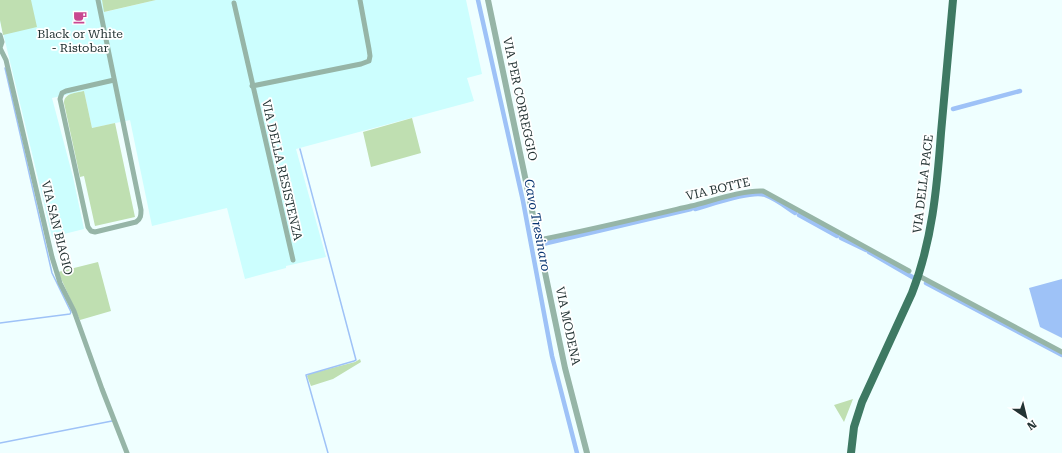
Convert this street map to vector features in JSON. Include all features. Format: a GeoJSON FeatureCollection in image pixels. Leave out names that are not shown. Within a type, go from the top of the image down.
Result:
{"type":"FeatureCollection","features":[{"type":"Feature","properties":{"kind":"main road","name":"VIA DELLA PACE"},"geometry":{"type":"LineString","coordinates":[[851,453],[854,427],[862,402],[909,302],[919,276],[928,241],[934,210],[953,0]]}},
{"type":"Feature","properties":{"kind":"street"},"geometry":{"type":"LineString","coordinates":[[98,0],[141,214],[141,218],[136,222],[95,232],[91,231],[88,227],[60,99],[62,93],[66,91],[114,80]]}},
{"type":"Feature","properties":{"kind":"street","name":"VIA DELLA RESISTENZA"},"geometry":{"type":"LineString","coordinates":[[252,86],[361,64],[369,61],[369,48],[360,0]]}},
{"type":"Feature","properties":{"kind":"street","name":"VIA PER CORREGGIO"},"geometry":{"type":"LineString","coordinates":[[488,0],[531,202]]}},
{"type":"Feature","properties":{"kind":"street","name":"VIA DELLA RESISTENZA"},"geometry":{"type":"LineString","coordinates":[[234,3],[293,260]]}},
{"type":"Feature","properties":{"kind":"street"},"geometry":{"type":"LineString","coordinates":[[0,35],[2,42],[0,48]]}},
{"type":"Feature","properties":{"kind":"street","name":"VIA SAN BIAGIO"},"geometry":{"type":"LineString","coordinates":[[0,48],[6,60],[56,272],[74,311],[127,453]]}},
{"type":"Feature","properties":{"kind":"street","name":"VIA BOTTE"},"geometry":{"type":"LineString","coordinates":[[539,240],[632,220],[736,195],[763,191],[909,271]]}},
{"type":"Feature","properties":{"kind":"street","name":"VIA MODENA"},"geometry":{"type":"LineString","coordinates":[[531,202],[567,375],[587,453]]}},
{"type":"Feature","properties":{"kind":"street"},"geometry":{"type":"LineString","coordinates":[[919,276],[1062,352]]}},
{"type":"Feature","properties":{"kind":"shaded area"},"geometry":{"type":"Polygon","coordinates":[[[0,0],[102,0],[105,12],[156,0],[466,0],[482,74],[467,78],[474,101],[296,149],[326,257],[286,266],[286,268],[245,279],[227,208],[152,226],[130,120],[92,128],[84,91],[52,98],[73,177],[84,229],[52,237],[0,20],[0,0]]]}},
{"type":"Feature","properties":{"kind":"green space"},"geometry":{"type":"Polygon","coordinates":[[[0,0],[31,0],[37,27],[3,35],[0,20],[0,0]]]}},
{"type":"Feature","properties":{"kind":"green space"},"geometry":{"type":"Polygon","coordinates":[[[102,0],[156,0],[104,12],[102,0]]]}},
{"type":"Feature","properties":{"kind":"green space"},"geometry":{"type":"Polygon","coordinates":[[[84,91],[92,128],[115,123],[135,217],[95,226],[84,176],[80,177],[64,103],[68,95],[84,91]]]}},
{"type":"Feature","properties":{"kind":"green space"},"geometry":{"type":"Polygon","coordinates":[[[412,118],[421,153],[371,167],[363,132],[412,118]]]}},
{"type":"Feature","properties":{"kind":"green space"},"geometry":{"type":"Polygon","coordinates":[[[98,262],[111,311],[80,320],[58,272],[98,262]]]}},
{"type":"Feature","properties":{"kind":"green space"},"geometry":{"type":"Polygon","coordinates":[[[360,359],[361,362],[333,379],[311,386],[307,376],[309,374],[355,362],[360,359]]]}},
{"type":"Feature","properties":{"kind":"green space"},"geometry":{"type":"Polygon","coordinates":[[[853,399],[844,422],[834,405],[853,399]]]}},
{"type":"Feature","properties":{"kind":"water"},"geometry":{"type":"Polygon","coordinates":[[[1062,279],[1062,338],[1040,327],[1029,288],[1062,279]]]}},
{"type":"Feature","properties":{"kind":"waterway","name":"Cavo Tresinaro"},"geometry":{"type":"LineString","coordinates":[[478,0],[523,201],[552,356],[577,453]]}},
{"type":"Feature","properties":{"kind":"waterway"},"geometry":{"type":"LineString","coordinates":[[0,323],[70,314],[71,312],[52,273],[5,68]]}},
{"type":"Feature","properties":{"kind":"waterway"},"geometry":{"type":"LineString","coordinates":[[953,109],[1020,91]]}},
{"type":"Feature","properties":{"kind":"waterway"},"geometry":{"type":"LineString","coordinates":[[300,149],[356,360],[306,375],[328,453]]}},
{"type":"Feature","properties":{"kind":"waterway"},"geometry":{"type":"LineString","coordinates":[[695,209],[741,196],[759,194],[765,195],[781,203],[795,213]]}},
{"type":"Feature","properties":{"kind":"waterway"},"geometry":{"type":"LineString","coordinates":[[543,244],[691,209]]}},
{"type":"Feature","properties":{"kind":"waterway"},"geometry":{"type":"LineString","coordinates":[[799,215],[837,236]]}},
{"type":"Feature","properties":{"kind":"waterway"},"geometry":{"type":"LineString","coordinates":[[841,238],[866,250]]}},
{"type":"Feature","properties":{"kind":"waterway"},"geometry":{"type":"LineString","coordinates":[[869,252],[914,278]]}},
{"type":"Feature","properties":{"kind":"waterway"},"geometry":{"type":"LineString","coordinates":[[926,283],[1062,355]]}},
{"type":"Feature","properties":{"kind":"waterway"},"geometry":{"type":"LineString","coordinates":[[0,443],[112,421]]}},
{"type":"Feature","properties":{"kind":"place","name":"Black or White - Ristobar"},"geometry":{"type":"Point","coordinates":[80,17]}}]}
